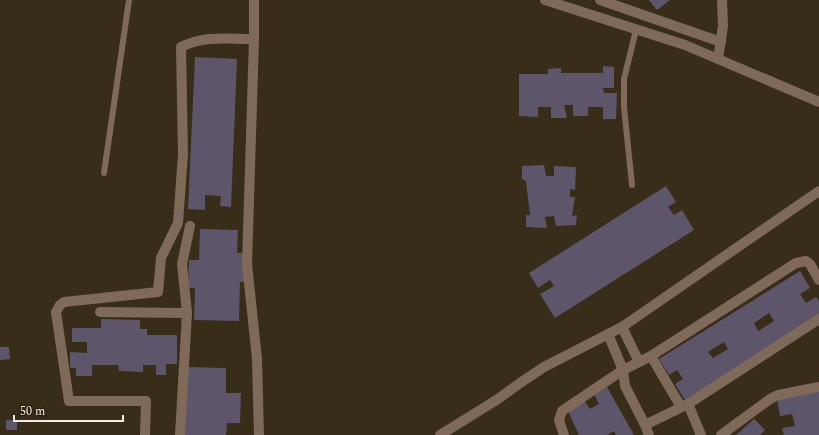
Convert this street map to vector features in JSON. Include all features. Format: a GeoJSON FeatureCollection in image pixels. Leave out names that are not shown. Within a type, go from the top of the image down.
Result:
{"type":"FeatureCollection","features":[{"type":"Feature","properties":{"kind":"street"},"geometry":{"type":"LineString","coordinates":[[254,0],[247,264],[257,359],[259,435]]}},
{"type":"Feature","properties":{"kind":"street"},"geometry":{"type":"LineString","coordinates":[[545,0],[685,45],[819,102]]}},
{"type":"Feature","properties":{"kind":"street"},"geometry":{"type":"LineString","coordinates":[[600,0],[721,42]]}},
{"type":"Feature","properties":{"kind":"street"},"geometry":{"type":"LineString","coordinates":[[718,58],[723,26],[722,0]]}},
{"type":"Feature","properties":{"kind":"street"},"geometry":{"type":"LineString","coordinates":[[145,435],[146,401],[69,401],[56,312],[60,305],[64,302],[158,292],[161,258],[178,223],[183,154],[181,47],[194,40],[208,38],[254,39]]}},
{"type":"Feature","properties":{"kind":"street"},"geometry":{"type":"LineString","coordinates":[[440,435],[498,399],[544,367],[622,327],[819,191]]}},
{"type":"Feature","properties":{"kind":"street"},"geometry":{"type":"LineString","coordinates":[[180,435],[187,314],[182,264],[190,226]]}},
{"type":"Feature","properties":{"kind":"street"},"geometry":{"type":"LineString","coordinates":[[564,435],[559,420],[562,411],[623,370],[651,356],[796,263],[806,261],[819,280]]}},
{"type":"Feature","properties":{"kind":"street"},"geometry":{"type":"LineString","coordinates":[[100,312],[187,314]]}},
{"type":"Feature","properties":{"kind":"street"},"geometry":{"type":"LineString","coordinates":[[645,425],[684,405],[819,319]]}},
{"type":"Feature","properties":{"kind":"street"},"geometry":{"type":"LineString","coordinates":[[622,327],[639,362]]}},
{"type":"Feature","properties":{"kind":"street"},"geometry":{"type":"LineString","coordinates":[[608,334],[623,370],[625,386],[650,435]]}},
{"type":"Feature","properties":{"kind":"street"},"geometry":{"type":"LineString","coordinates":[[651,356],[684,405],[701,435]]}},
{"type":"Feature","properties":{"kind":"street"},"geometry":{"type":"LineString","coordinates":[[721,435],[770,399],[819,387]]}},
{"type":"Feature","properties":{"kind":"lane"},"geometry":{"type":"LineString","coordinates":[[104,173],[129,0]]}},
{"type":"Feature","properties":{"kind":"lane"},"geometry":{"type":"LineString","coordinates":[[632,184],[624,107],[624,86],[636,30]]}},
{"type":"Feature","properties":{"kind":"building"},"geometry":{"type":"Polygon","coordinates":[[[649,0],[670,0],[657,10],[649,0]]]}},
{"type":"Feature","properties":{"kind":"building"},"geometry":{"type":"Polygon","coordinates":[[[195,57],[237,59],[231,207],[220,206],[221,196],[205,195],[205,210],[188,209],[195,57]]]}},
{"type":"Feature","properties":{"kind":"building"},"geometry":{"type":"Polygon","coordinates":[[[603,66],[614,67],[614,88],[603,88],[604,93],[617,93],[616,119],[603,119],[603,107],[588,107],[588,116],[573,116],[573,105],[564,105],[567,118],[551,118],[551,107],[538,107],[538,117],[519,116],[519,74],[548,74],[548,69],[561,68],[561,73],[603,73],[603,66]]]}},
{"type":"Feature","properties":{"kind":"building"},"geometry":{"type":"Polygon","coordinates":[[[544,165],[546,176],[554,176],[554,166],[576,167],[575,190],[570,189],[570,197],[575,197],[572,216],[577,215],[576,225],[556,226],[554,216],[545,217],[547,228],[526,227],[526,215],[530,215],[526,181],[522,179],[522,166],[544,165]]]}},
{"type":"Feature","properties":{"kind":"building"},"geometry":{"type":"Polygon","coordinates":[[[666,186],[676,202],[668,207],[674,215],[682,210],[694,230],[555,318],[540,294],[554,286],[550,280],[538,288],[529,273],[666,186]]]}},
{"type":"Feature","properties":{"kind":"building"},"geometry":{"type":"Polygon","coordinates":[[[200,229],[238,230],[237,253],[246,253],[245,282],[240,282],[239,321],[194,320],[195,288],[188,288],[189,260],[199,260],[200,229]]]}},
{"type":"Feature","properties":{"kind":"building"},"geometry":{"type":"Polygon","coordinates":[[[800,271],[810,288],[800,294],[806,303],[816,297],[819,301],[819,316],[685,400],[675,384],[683,379],[677,370],[669,375],[659,359],[800,271]],[[769,313],[754,323],[758,331],[774,321],[769,313]],[[724,342],[708,352],[713,358],[728,349],[724,342]]]}},
{"type":"Feature","properties":{"kind":"building"},"geometry":{"type":"Polygon","coordinates":[[[101,319],[140,320],[140,329],[147,329],[147,335],[177,335],[177,364],[166,364],[166,375],[156,375],[156,365],[143,365],[143,372],[119,371],[118,365],[92,365],[92,376],[76,376],[76,368],[70,368],[70,352],[87,353],[87,342],[72,342],[72,328],[101,328],[101,319]]]}},
{"type":"Feature","properties":{"kind":"building"},"geometry":{"type":"Polygon","coordinates":[[[0,347],[9,347],[10,359],[0,360],[0,347]]]}},
{"type":"Feature","properties":{"kind":"building"},"geometry":{"type":"Polygon","coordinates":[[[186,367],[226,368],[226,393],[241,393],[240,423],[227,423],[226,435],[185,435],[186,367]]]}},
{"type":"Feature","properties":{"kind":"building"},"geometry":{"type":"Polygon","coordinates":[[[607,387],[634,435],[616,435],[614,431],[607,435],[579,435],[567,409],[584,400],[590,409],[599,404],[594,394],[607,387]]]}},
{"type":"Feature","properties":{"kind":"building"},"geometry":{"type":"Polygon","coordinates":[[[819,392],[819,435],[784,435],[782,428],[795,426],[792,414],[780,416],[777,399],[819,392]]]}},
{"type":"Feature","properties":{"kind":"building"},"geometry":{"type":"Polygon","coordinates":[[[754,419],[765,430],[760,435],[736,435],[754,419]]]}},
{"type":"Feature","properties":{"kind":"building"},"geometry":{"type":"Polygon","coordinates":[[[6,420],[17,420],[17,430],[6,430],[6,420]]]}}]}
